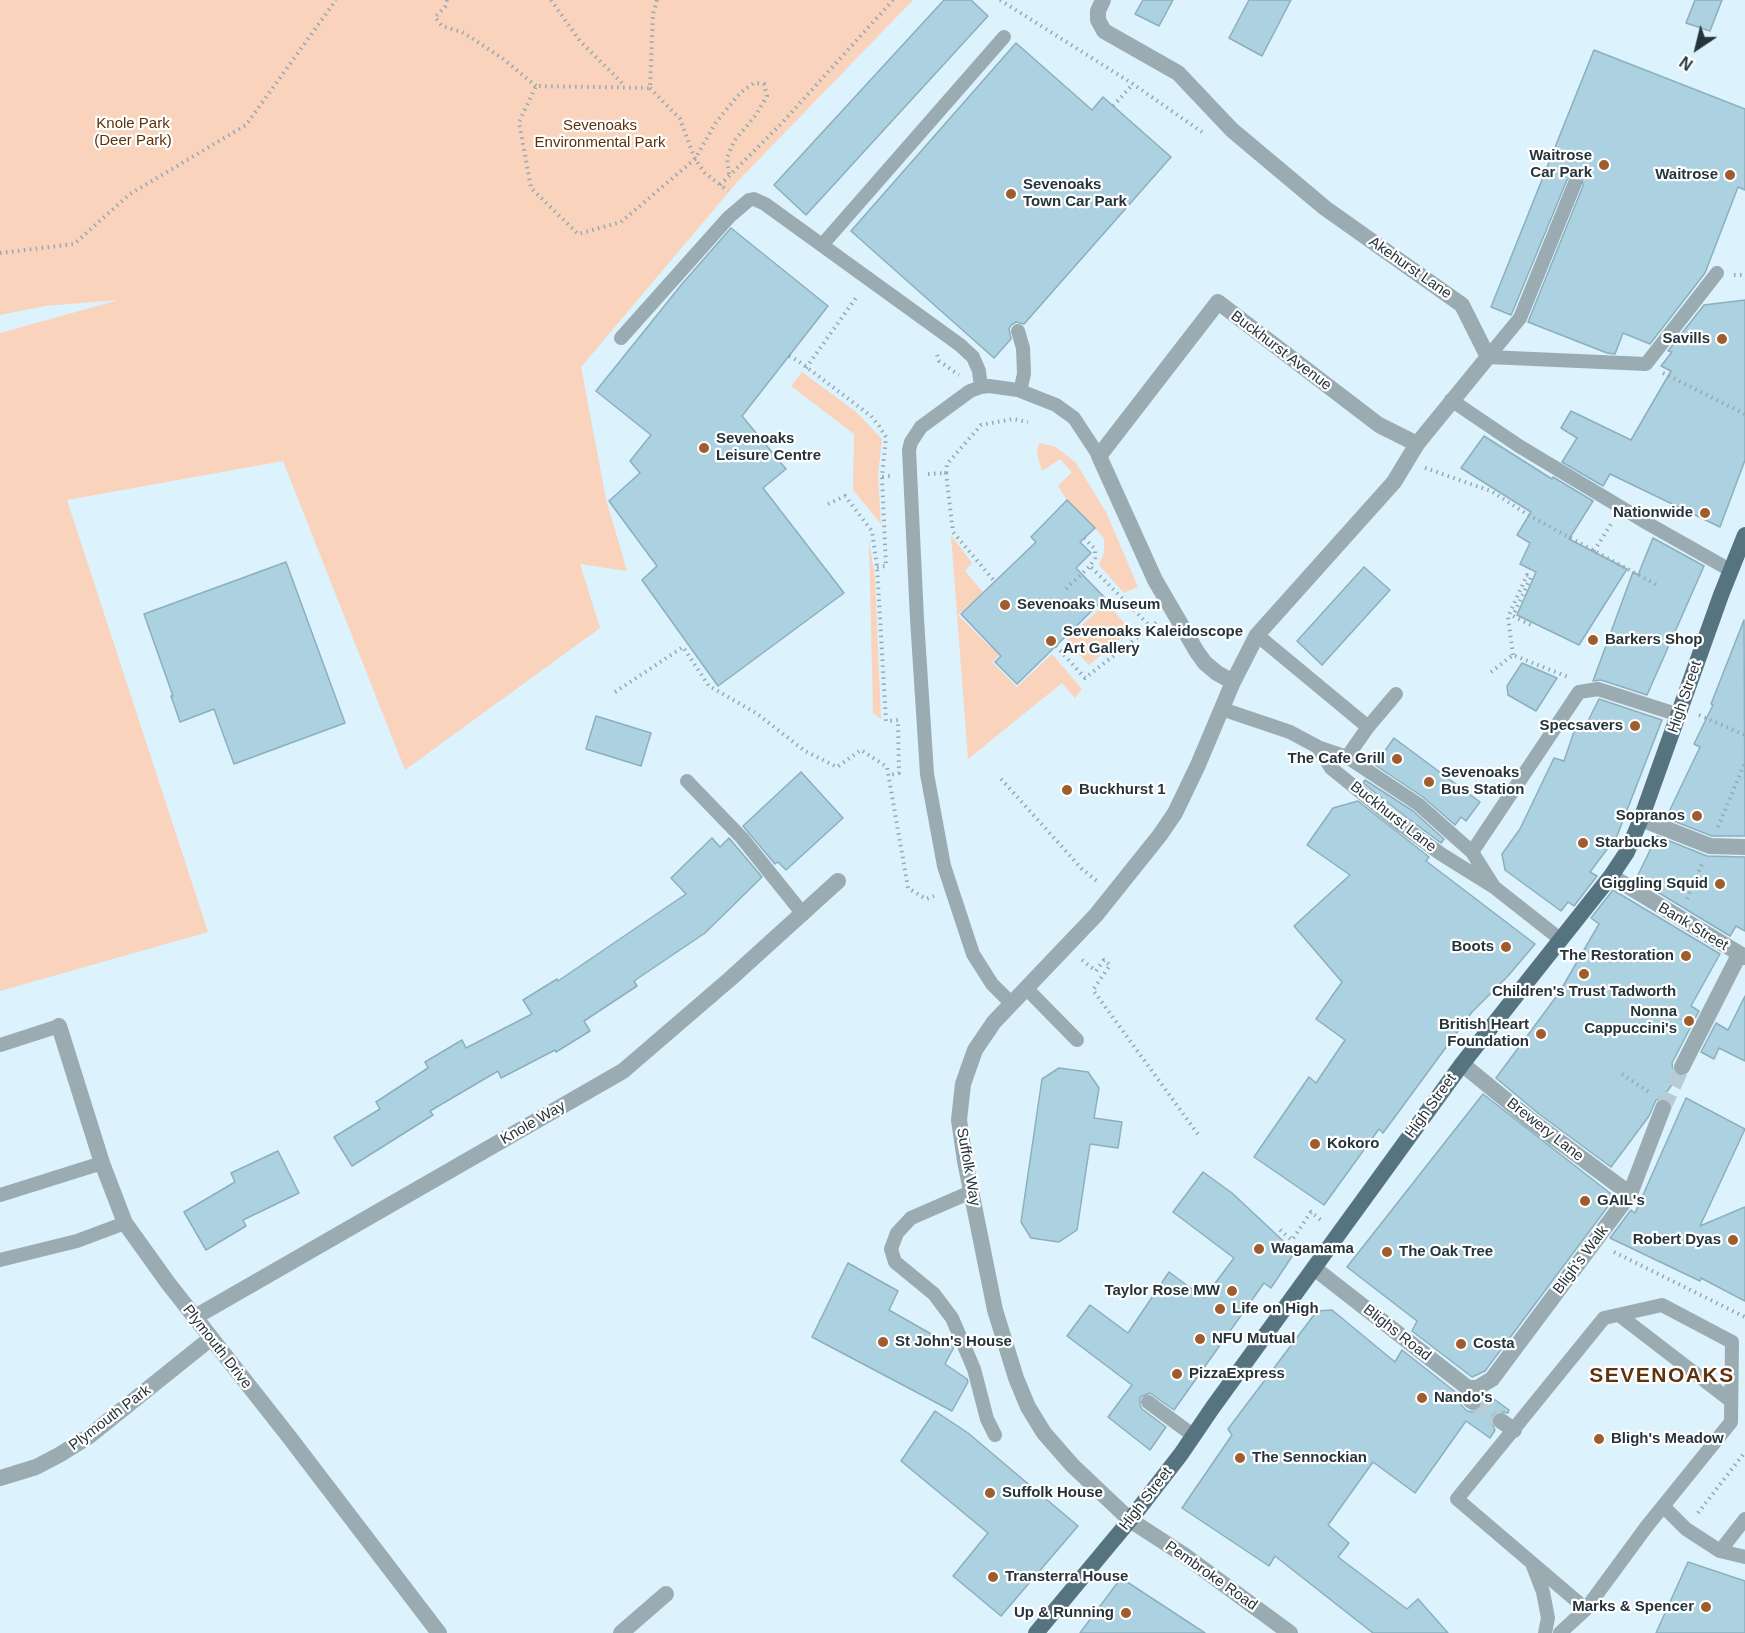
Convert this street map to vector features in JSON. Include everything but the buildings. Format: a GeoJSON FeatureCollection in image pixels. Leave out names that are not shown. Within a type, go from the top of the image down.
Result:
{"type":"FeatureCollection","features":[{"type":"Feature","properties":{"kind":"main road","name":"High Street"},"geometry":{"type":"LineString","coordinates":[[1036,1633],[1130,1520],[1194,1436],[1462,1064],[1611,876],[1627,852],[1681,711],[1730,570],[1745,535]]}},
{"type":"Feature","properties":{"kind":"street","name":"Akehurst Lane"},"geometry":{"type":"LineString","coordinates":[[1103,0],[1098,11],[1098,20],[1104,31],[1178,73],[1232,130],[1325,208],[1462,305],[1488,357]]}},
{"type":"Feature","properties":{"kind":"street","name":"Buckhurst Avenue"},"geometry":{"type":"LineString","coordinates":[[1099,456],[1218,303],[1379,425],[1417,444]]}},
{"type":"Feature","properties":{"kind":"street"},"geometry":{"type":"LineString","coordinates":[[1222,709],[1257,636],[1384,494],[1417,444],[1488,357]]}},
{"type":"Feature","properties":{"kind":"street"},"geometry":{"type":"LineString","coordinates":[[1099,456],[1155,580],[1197,652],[1205,663],[1233,682]]}},
{"type":"Feature","properties":{"kind":"street","name":"Suffolk Way"},"geometry":{"type":"LineString","coordinates":[[1130,1520],[1094,1488],[1057,1449],[1028,1407],[1016,1378],[995,1310],[961,1141],[959,1119],[963,1084],[975,1050],[1011,1003],[1065,948],[1160,835],[1186,793],[1222,709]]}},
{"type":"Feature","properties":{"kind":"street"},"geometry":{"type":"LineString","coordinates":[[1641,819],[1710,846],[1745,847]]}},
{"type":"Feature","properties":{"kind":"street","name":"Bank Street"},"geometry":{"type":"LineString","coordinates":[[1611,876],[1742,956]]}},
{"type":"Feature","properties":{"kind":"street","name":"Knole Way"},"geometry":{"type":"LineString","coordinates":[[195,1317],[623,1071],[838,881]]}},
{"type":"Feature","properties":{"kind":"street"},"geometry":{"type":"LineString","coordinates":[[1682,1067],[1742,956]]}},
{"type":"Feature","properties":{"kind":"street","name":"Plymouth Drive"},"geometry":{"type":"LineString","coordinates":[[59,1026],[102,1163],[125,1223],[210,1339],[290,1438],[439,1633]]}},
{"type":"Feature","properties":{"kind":"street","name":"Brewery Lane"},"geometry":{"type":"LineString","coordinates":[[1462,1064],[1533,1122],[1630,1194]]}},
{"type":"Feature","properties":{"kind":"street","name":"Bligh's Walk"},"geometry":{"type":"LineString","coordinates":[[1471,1395],[1492,1379],[1630,1194],[1663,1108]]}},
{"type":"Feature","properties":{"kind":"street","name":"Blighs Road"},"geometry":{"type":"LineString","coordinates":[[1314,1268],[1471,1395]]}},
{"type":"Feature","properties":{"kind":"street","name":"Plymouth Park"},"geometry":{"type":"LineString","coordinates":[[0,1478],[36,1467],[88,1437],[210,1339]]}},
{"type":"Feature","properties":{"kind":"street","name":"Pembroke Road"},"geometry":{"type":"LineString","coordinates":[[1130,1520],[1290,1633]]}},
{"type":"Feature","properties":{"kind":"street"},"geometry":{"type":"LineString","coordinates":[[621,1633],[666,1594]]}},
{"type":"Feature","properties":{"kind":"lane"},"geometry":{"type":"LineString","coordinates":[[822,245],[1004,37]]}},
{"type":"Feature","properties":{"kind":"lane"},"geometry":{"type":"LineString","coordinates":[[1488,357],[1520,318],[1575,183]]}},
{"type":"Feature","properties":{"kind":"lane"},"geometry":{"type":"LineString","coordinates":[[621,338],[729,217],[749,200],[760,200],[960,345],[973,357],[979,371],[981,387]]}},
{"type":"Feature","properties":{"kind":"lane"},"geometry":{"type":"LineString","coordinates":[[1488,357],[1646,364],[1718,273]]}},
{"type":"Feature","properties":{"kind":"lane"},"geometry":{"type":"LineString","coordinates":[[1018,331],[1023,348],[1024,374],[1018,390]]}},
{"type":"Feature","properties":{"kind":"lane"},"geometry":{"type":"LineString","coordinates":[[1011,1003],[992,984],[973,954],[939,842],[927,774],[909,450],[921,427],[970,391],[989,386],[1018,390],[1044,399],[1068,413],[1074,418],[1099,456]]}},
{"type":"Feature","properties":{"kind":"lane"},"geometry":{"type":"LineString","coordinates":[[1451,400],[1519,446],[1730,570]]}},
{"type":"Feature","properties":{"kind":"lane"},"geometry":{"type":"LineString","coordinates":[[1257,636],[1368,727]]}},
{"type":"Feature","properties":{"kind":"lane"},"geometry":{"type":"LineString","coordinates":[[1472,852],[1579,692],[1598,689],[1681,711]]}},
{"type":"Feature","properties":{"kind":"lane"},"geometry":{"type":"LineString","coordinates":[[1347,757],[1368,727],[1396,694]]}},
{"type":"Feature","properties":{"kind":"lane","name":"Buckhurst Lane"},"geometry":{"type":"LineString","coordinates":[[1222,709],[1290,732],[1318,747],[1331,768],[1400,824],[1441,854],[1494,887],[1560,939]]}},
{"type":"Feature","properties":{"kind":"lane"},"geometry":{"type":"LineString","coordinates":[[1318,747],[1347,757],[1418,804],[1472,852],[1494,887]]}},
{"type":"Feature","properties":{"kind":"lane"},"geometry":{"type":"LineString","coordinates":[[687,781],[742,838],[803,914]]}},
{"type":"Feature","properties":{"kind":"lane"},"geometry":{"type":"LineString","coordinates":[[1026,988],[1077,1040]]}},
{"type":"Feature","properties":{"kind":"lane"},"geometry":{"type":"LineString","coordinates":[[0,1044],[59,1026]]}},
{"type":"Feature","properties":{"kind":"lane"},"geometry":{"type":"LineString","coordinates":[[0,1195],[102,1163]]}},
{"type":"Feature","properties":{"kind":"lane"},"geometry":{"type":"LineString","coordinates":[[971,1192],[911,1218],[897,1233],[891,1249],[895,1262],[934,1294],[952,1318],[974,1369],[987,1419],[995,1435]]}},
{"type":"Feature","properties":{"kind":"lane"},"geometry":{"type":"LineString","coordinates":[[0,1260],[77,1241],[125,1223]]}},
{"type":"Feature","properties":{"kind":"lane"},"geometry":{"type":"LineString","coordinates":[[1560,1633],[1586,1609],[1663,1506],[1731,1422],[1732,1342],[1662,1305],[1604,1318],[1508,1426],[1457,1499],[1586,1609]]}},
{"type":"Feature","properties":{"kind":"lane"},"geometry":{"type":"LineString","coordinates":[[1619,1315],[1731,1401]]}},
{"type":"Feature","properties":{"kind":"lane"},"geometry":{"type":"LineString","coordinates":[[1148,1402],[1194,1436]]}},
{"type":"Feature","properties":{"kind":"lane"},"geometry":{"type":"LineString","coordinates":[[1663,1506],[1686,1529],[1720,1551],[1745,1557]]}},
{"type":"Feature","properties":{"kind":"lane"},"geometry":{"type":"LineString","coordinates":[[1720,1551],[1745,1519]]}},
{"type":"Feature","properties":{"kind":"lane"},"geometry":{"type":"LineString","coordinates":[[1531,1562],[1543,1592],[1548,1618],[1545,1633]]}},
{"type":"Feature","properties":{"kind":"path"},"geometry":{"type":"LineString","coordinates":[[0,252],[74,244],[130,194],[246,125],[336,0]]}},
{"type":"Feature","properties":{"kind":"path"},"geometry":{"type":"LineString","coordinates":[[447,0],[445,6],[435,17],[442,26],[462,32],[473,39],[502,58],[536,86],[650,88],[680,119],[695,159],[705,173],[744,204]]}},
{"type":"Feature","properties":{"kind":"path"},"geometry":{"type":"LineString","coordinates":[[551,0],[580,41],[626,86]]}},
{"type":"Feature","properties":{"kind":"path"},"geometry":{"type":"LineString","coordinates":[[650,88],[653,14],[657,0]]}},
{"type":"Feature","properties":{"kind":"path"},"geometry":{"type":"LineString","coordinates":[[720,185],[790,115],[893,0]]}},
{"type":"Feature","properties":{"kind":"path"},"geometry":{"type":"LineString","coordinates":[[536,86],[519,122],[531,188],[578,234],[621,222],[695,159],[716,122],[741,92],[754,83],[764,84],[767,96],[756,115],[734,141],[727,158],[729,175]]}},
{"type":"Feature","properties":{"kind":"path"},"geometry":{"type":"LineString","coordinates":[[1113,106],[1133,84]]}},
{"type":"Feature","properties":{"kind":"path"},"geometry":{"type":"LineString","coordinates":[[612,224],[612,231]]}},
{"type":"Feature","properties":{"kind":"path"},"geometry":{"type":"LineString","coordinates":[[806,368],[858,295],[850,289]]}},
{"type":"Feature","properties":{"kind":"path"},"geometry":{"type":"LineString","coordinates":[[789,356],[871,416],[886,437],[882,477],[886,566],[877,567]]}},
{"type":"Feature","properties":{"kind":"path"},"geometry":{"type":"LineString","coordinates":[[1646,364],[1745,414]]}},
{"type":"Feature","properties":{"kind":"path"},"geometry":{"type":"LineString","coordinates":[[995,582],[953,532],[947,464],[981,426],[1012,419],[1028,422]]}},
{"type":"Feature","properties":{"kind":"path"},"geometry":{"type":"LineString","coordinates":[[1407,462],[1491,491],[1530,516],[1657,585]]}},
{"type":"Feature","properties":{"kind":"path"},"geometry":{"type":"LineString","coordinates":[[882,477],[946,473]]}},
{"type":"Feature","properties":{"kind":"path"},"geometry":{"type":"LineString","coordinates":[[828,504],[845,496],[872,531],[877,567],[886,721],[898,720],[899,773],[890,775]]}},
{"type":"Feature","properties":{"kind":"path"},"geometry":{"type":"LineString","coordinates":[[1594,551],[1621,508]]}},
{"type":"Feature","properties":{"kind":"path"},"geometry":{"type":"LineString","coordinates":[[1066,589],[1095,558],[1095,549],[1084,538]]}},
{"type":"Feature","properties":{"kind":"path"},"geometry":{"type":"LineString","coordinates":[[1089,566],[1151,627]]}},
{"type":"Feature","properties":{"kind":"path"},"geometry":{"type":"LineString","coordinates":[[1513,655],[1508,618],[1527,575],[1531,577],[1513,616],[1531,626],[1532,623]]}},
{"type":"Feature","properties":{"kind":"path"},"geometry":{"type":"LineString","coordinates":[[1056,646],[1085,678],[1173,610]]}},
{"type":"Feature","properties":{"kind":"path"},"geometry":{"type":"LineString","coordinates":[[615,692],[683,647],[709,686],[756,713],[805,751],[837,767],[861,750],[887,767],[890,775],[908,888],[926,899],[952,890]]}},
{"type":"Feature","properties":{"kind":"path"},"geometry":{"type":"LineString","coordinates":[[1491,672],[1513,655]]}},
{"type":"Feature","properties":{"kind":"path"},"geometry":{"type":"LineString","coordinates":[[1513,655],[1598,689]]}},
{"type":"Feature","properties":{"kind":"path"},"geometry":{"type":"LineString","coordinates":[[1681,711],[1745,735]]}},
{"type":"Feature","properties":{"kind":"path"},"geometry":{"type":"LineString","coordinates":[[1001,779],[1082,869],[1100,884],[1092,891]]}},
{"type":"Feature","properties":{"kind":"path"},"geometry":{"type":"LineString","coordinates":[[1065,948],[1096,971],[1104,960],[1110,965],[1093,990],[1200,1137]]}},
{"type":"Feature","properties":{"kind":"path"},"geometry":{"type":"LineString","coordinates":[[1622,1074],[1650,1093]]}},
{"type":"Feature","properties":{"kind":"path"},"geometry":{"type":"LineString","coordinates":[[1281,1230],[1292,1240],[1311,1212],[1339,1233]]}},
{"type":"Feature","properties":{"kind":"path"},"geometry":{"type":"LineString","coordinates":[[1594,1242],[1745,1317]]}},
{"type":"Feature","properties":{"kind":"path"},"geometry":{"type":"LineString","coordinates":[[1686,1529],[1745,1452]]}},
{"type":"Feature","properties":{"kind":"green space"},"geometry":{"type":"Polygon","coordinates":[[[0,0],[913,0],[738,181],[581,367],[606,499],[627,571],[580,564],[600,628],[405,770],[283,461],[67,500],[208,932],[0,991],[0,333],[119,300],[45,306],[0,315],[0,0]]]}},
{"type":"Feature","properties":{"kind":"green space"},"geometry":{"type":"Polygon","coordinates":[[[802,372],[856,412],[882,439],[878,475],[881,524],[853,490],[854,434],[791,386],[802,372]]]}},
{"type":"Feature","properties":{"kind":"green space"},"geometry":{"type":"Polygon","coordinates":[[[1039,443],[1056,447],[1076,463],[1106,512],[1138,587],[1124,593],[1099,565],[1104,553],[1104,538],[1067,500],[1058,486],[1072,472],[1060,459],[1042,471],[1037,454],[1039,443]]]}},
{"type":"Feature","properties":{"kind":"green space"},"geometry":{"type":"Polygon","coordinates":[[[951,535],[972,563],[965,571],[983,592],[958,615],[990,647],[1010,628],[1018,636],[992,662],[1017,687],[1052,654],[1082,689],[1075,698],[1062,683],[968,759],[951,535]]]}},
{"type":"Feature","properties":{"kind":"green space"},"geometry":{"type":"Polygon","coordinates":[[[869,540],[875,579],[881,719],[873,713],[869,540]]]}},
{"type":"Feature","properties":{"kind":"green space"},"geometry":{"type":"Polygon","coordinates":[[[1106,603],[1131,630],[1089,665],[1066,640],[1106,603]]]}},
{"type":"Feature","properties":{"kind":"tunnel"},"geometry":{"type":"LineString","coordinates":[[1663,1108],[1682,1067]]}},
{"type":"Feature","properties":{"kind":"tunnel"},"geometry":{"type":"LineString","coordinates":[[1473,1402],[1501,1421]]}},
{"type":"Feature","properties":{"kind":"place","name":"Waitrose Car Park"},"geometry":{"type":"Point","coordinates":[1604,165]}},
{"type":"Feature","properties":{"kind":"place","name":"Waitrose"},"geometry":{"type":"Point","coordinates":[1730,175]}},
{"type":"Feature","properties":{"kind":"place","name":"Sevenoaks Town Car Park"},"geometry":{"type":"Point","coordinates":[1011,194]}},
{"type":"Feature","properties":{"kind":"place","name":"Savills"},"geometry":{"type":"Point","coordinates":[1722,339]}},
{"type":"Feature","properties":{"kind":"place","name":"Sevenoaks Leisure Centre"},"geometry":{"type":"Point","coordinates":[704,448]}},
{"type":"Feature","properties":{"kind":"place","name":"Nationwide"},"geometry":{"type":"Point","coordinates":[1705,513]}},
{"type":"Feature","properties":{"kind":"place","name":"Sevenoaks Museum"},"geometry":{"type":"Point","coordinates":[1005,605]}},
{"type":"Feature","properties":{"kind":"place","name":"Barkers Shop"},"geometry":{"type":"Point","coordinates":[1593,640]}},
{"type":"Feature","properties":{"kind":"place","name":"Sevenoaks Kaleidoscope Art Gallery"},"geometry":{"type":"Point","coordinates":[1051,641]}},
{"type":"Feature","properties":{"kind":"place","name":"Specsavers"},"geometry":{"type":"Point","coordinates":[1635,726]}},
{"type":"Feature","properties":{"kind":"place","name":"The Cafe Grill"},"geometry":{"type":"Point","coordinates":[1397,759]}},
{"type":"Feature","properties":{"kind":"place","name":"Sevenoaks Bus Station"},"geometry":{"type":"Point","coordinates":[1429,782]}},
{"type":"Feature","properties":{"kind":"place","name":"Buckhurst 1"},"geometry":{"type":"Point","coordinates":[1067,790]}},
{"type":"Feature","properties":{"kind":"place","name":"Sopranos"},"geometry":{"type":"Point","coordinates":[1697,816]}},
{"type":"Feature","properties":{"kind":"place","name":"Starbucks"},"geometry":{"type":"Point","coordinates":[1583,843]}},
{"type":"Feature","properties":{"kind":"place","name":"Giggling Squid"},"geometry":{"type":"Point","coordinates":[1720,884]}},
{"type":"Feature","properties":{"kind":"place","name":"Boots"},"geometry":{"type":"Point","coordinates":[1506,947]}},
{"type":"Feature","properties":{"kind":"place","name":"The Restoration"},"geometry":{"type":"Point","coordinates":[1686,956]}},
{"type":"Feature","properties":{"kind":"place","name":"Children's Trust Tadworth"},"geometry":{"type":"Point","coordinates":[1584,974]}},
{"type":"Feature","properties":{"kind":"place","name":"Nonna Cappuccini's"},"geometry":{"type":"Point","coordinates":[1689,1021]}},
{"type":"Feature","properties":{"kind":"place","name":"British Heart Foundation"},"geometry":{"type":"Point","coordinates":[1541,1034]}},
{"type":"Feature","properties":{"kind":"place","name":"Kokoro"},"geometry":{"type":"Point","coordinates":[1315,1144]}},
{"type":"Feature","properties":{"kind":"place","name":"GAIL's"},"geometry":{"type":"Point","coordinates":[1585,1201]}},
{"type":"Feature","properties":{"kind":"place","name":"Robert Dyas"},"geometry":{"type":"Point","coordinates":[1733,1240]}},
{"type":"Feature","properties":{"kind":"place","name":"Wagamama"},"geometry":{"type":"Point","coordinates":[1259,1249]}},
{"type":"Feature","properties":{"kind":"place","name":"The Oak Tree"},"geometry":{"type":"Point","coordinates":[1387,1252]}},
{"type":"Feature","properties":{"kind":"place","name":"Taylor Rose MW"},"geometry":{"type":"Point","coordinates":[1232,1291]}},
{"type":"Feature","properties":{"kind":"place","name":"Life on High"},"geometry":{"type":"Point","coordinates":[1220,1309]}},
{"type":"Feature","properties":{"kind":"place","name":"NFU Mutual"},"geometry":{"type":"Point","coordinates":[1200,1339]}},
{"type":"Feature","properties":{"kind":"place","name":"St John's House"},"geometry":{"type":"Point","coordinates":[883,1342]}},
{"type":"Feature","properties":{"kind":"place","name":"Costa"},"geometry":{"type":"Point","coordinates":[1461,1344]}},
{"type":"Feature","properties":{"kind":"place","name":"PizzaExpress"},"geometry":{"type":"Point","coordinates":[1177,1374]}},
{"type":"Feature","properties":{"kind":"place","name":"Nando's"},"geometry":{"type":"Point","coordinates":[1422,1398]}},
{"type":"Feature","properties":{"kind":"place","name":"Bligh's Meadow"},"geometry":{"type":"Point","coordinates":[1599,1439]}},
{"type":"Feature","properties":{"kind":"place","name":"The Sennockian"},"geometry":{"type":"Point","coordinates":[1240,1458]}},
{"type":"Feature","properties":{"kind":"place","name":"Suffolk House"},"geometry":{"type":"Point","coordinates":[990,1493]}},
{"type":"Feature","properties":{"kind":"place","name":"Transterra House"},"geometry":{"type":"Point","coordinates":[993,1577]}},
{"type":"Feature","properties":{"kind":"place","name":"Marks & Spencer"},"geometry":{"type":"Point","coordinates":[1706,1607]}},
{"type":"Feature","properties":{"kind":"place","name":"Up & Running"},"geometry":{"type":"Point","coordinates":[1126,1613]}},
{"type":"Feature","properties":{"kind":"district","name":"SEVENOAKS"},"geometry":{"type":"Point","coordinates":[1662,1376]}},
{"type":"Feature","properties":{"kind":"park label","name":"Knole Park (Deer Park)"},"geometry":{"type":"Point","coordinates":[133,132]}},
{"type":"Feature","properties":{"kind":"park label","name":"Sevenoaks Environmental Park"},"geometry":{"type":"Point","coordinates":[600,134]}}]}
